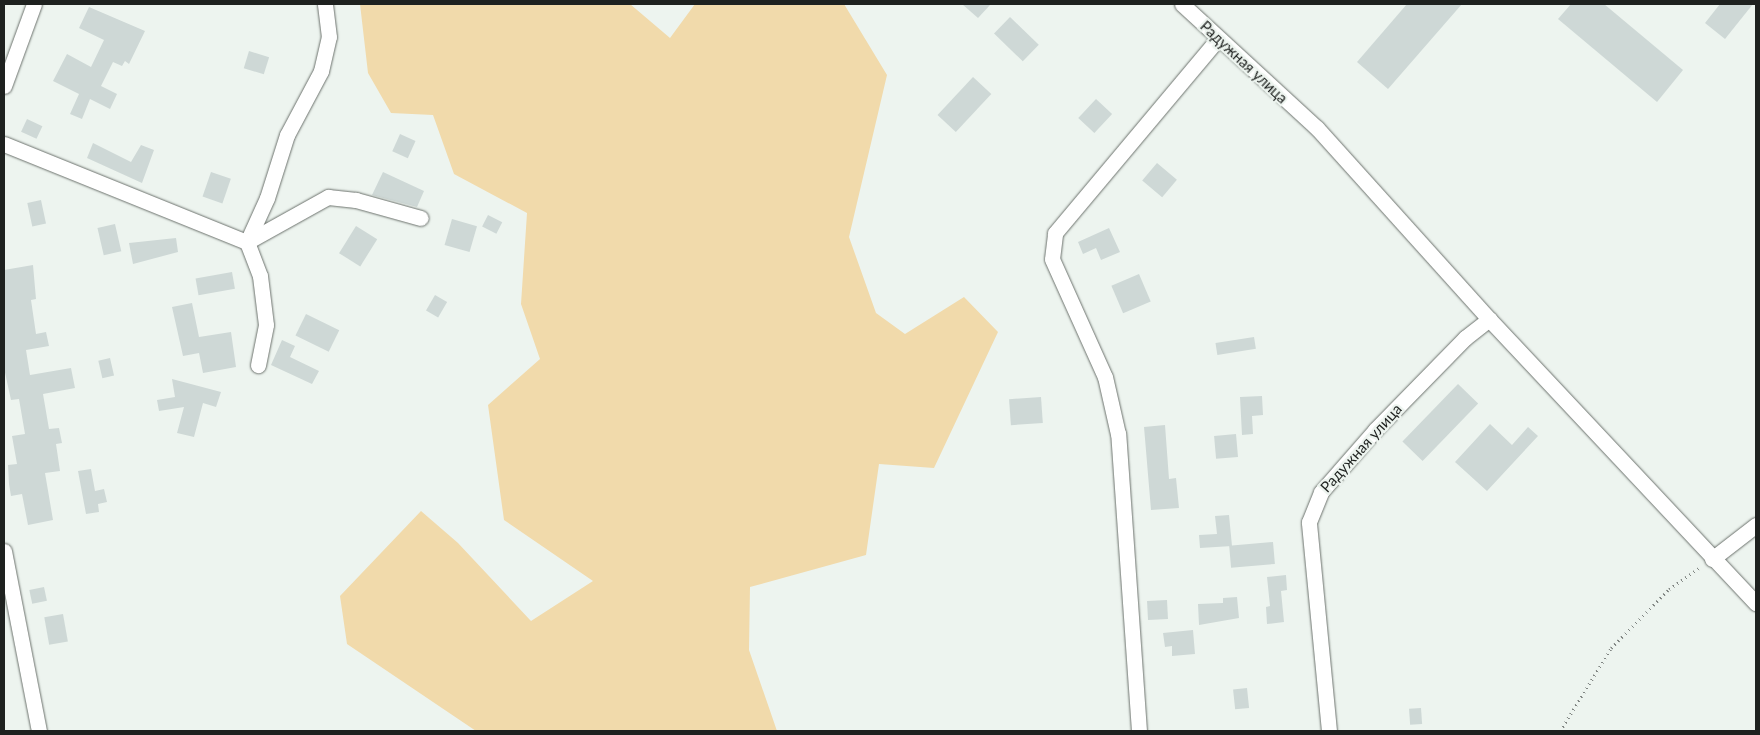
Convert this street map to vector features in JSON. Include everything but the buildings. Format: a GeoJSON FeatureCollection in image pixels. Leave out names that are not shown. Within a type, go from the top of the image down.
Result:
{"type":"FeatureCollection","features":[{"type":"Feature","properties":{"kind":"street"},"geometry":{"type":"LineString","coordinates":[[4,86],[34,4]]}},
{"type":"Feature","properties":{"kind":"street"},"geometry":{"type":"LineString","coordinates":[[258,365],[266,325],[260,276],[247,242],[267,198],[287,134],[321,71],[329,37],[325,4]]}},
{"type":"Feature","properties":{"kind":"street","name":"Радужная улица"},"geometry":{"type":"LineString","coordinates":[[1182,4],[1316,128],[1489,319],[1712,559],[1756,603]]}},
{"type":"Feature","properties":{"kind":"street"},"geometry":{"type":"LineString","coordinates":[[1140,731],[1118,434],[1105,377],[1052,259],[1055,233],[1218,39]]}},
{"type":"Feature","properties":{"kind":"street"},"geometry":{"type":"LineString","coordinates":[[4,144],[247,242]]}},
{"type":"Feature","properties":{"kind":"street"},"geometry":{"type":"LineString","coordinates":[[247,242],[328,197],[356,200],[421,218]]}},
{"type":"Feature","properties":{"kind":"street","name":"Радужная улица"},"geometry":{"type":"LineString","coordinates":[[1329,731],[1309,522],[1321,492],[1375,430],[1465,338],[1489,319]]}},
{"type":"Feature","properties":{"kind":"street"},"geometry":{"type":"LineString","coordinates":[[1712,559],[1756,525]]}},
{"type":"Feature","properties":{"kind":"street"},"geometry":{"type":"LineString","coordinates":[[4,551],[39,731]]}},
{"type":"Feature","properties":{"kind":"path"},"geometry":{"type":"LineString","coordinates":[[1560,731],[1611,648],[1669,589],[1712,559]]}},
{"type":"Feature","properties":{"kind":"shaded area"},"geometry":{"type":"Polygon","coordinates":[[[360,4],[630,4],[670,38],[695,4],[844,4],[887,75],[849,237],[876,313],[905,334],[964,297],[998,332],[934,468],[879,464],[866,555],[750,587],[749,650],[777,731],[476,731],[347,644],[340,596],[421,511],[458,543],[531,621],[593,581],[504,520],[488,405],[540,359],[521,304],[527,213],[454,174],[433,115],[391,113],[368,73],[360,4]]]}}]}
